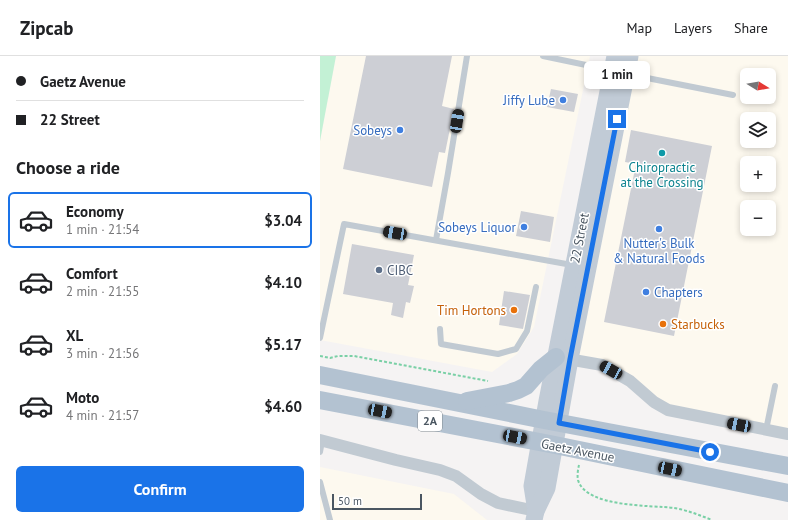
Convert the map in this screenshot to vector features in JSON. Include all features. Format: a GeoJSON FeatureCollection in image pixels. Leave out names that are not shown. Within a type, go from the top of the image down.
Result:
{"type":"FeatureCollection","features":[{"type":"Feature","properties":{"kind":"main road"},"geometry":{"type":"LineString","coordinates":[[458,402],[518,390],[526,386],[541,369],[563,358]]}},
{"type":"Feature","properties":{"kind":"main road","name":"Gaetz Avenue"},"geometry":{"type":"LineString","coordinates":[[320,375],[552,422],[788,466]]}},
{"type":"Feature","properties":{"kind":"main road","name":"Gaetz Avenue"},"geometry":{"type":"LineString","coordinates":[[320,400],[547,443],[788,493]]}},
{"type":"Feature","properties":{"kind":"street","name":"22 Street"},"geometry":{"type":"LineString","coordinates":[[563,358],[574,265],[618,67],[630,56]]}},
{"type":"Feature","properties":{"kind":"street","name":"22 Street"},"geometry":{"type":"LineString","coordinates":[[535,515],[532,486],[547,443],[552,422],[618,67]]}},
{"type":"Feature","properties":{"kind":"street"},"geometry":{"type":"LineString","coordinates":[[563,358],[602,365],[630,381],[654,402],[668,410],[788,434]]}},
{"type":"Feature","properties":{"kind":"street"},"geometry":{"type":"LineString","coordinates":[[321,444],[440,470],[456,476],[481,494],[498,503],[535,515]]}},
{"type":"Feature","properties":{"kind":"lane"},"geometry":{"type":"LineString","coordinates":[[436,240],[450,166],[467,56]]}},
{"type":"Feature","properties":{"kind":"lane"},"geometry":{"type":"LineString","coordinates":[[543,56],[618,67],[733,95]]}},
{"type":"Feature","properties":{"kind":"lane"},"geometry":{"type":"LineString","coordinates":[[320,338],[344,224],[574,265]]}},
{"type":"Feature","properties":{"kind":"lane"},"geometry":{"type":"LineString","coordinates":[[440,329],[441,344],[498,354],[516,349],[527,331],[536,288]]}},
{"type":"Feature","properties":{"kind":"lane"},"geometry":{"type":"LineString","coordinates":[[766,430],[775,386]]}},
{"type":"Feature","properties":{"kind":"lane"},"geometry":{"type":"LineString","coordinates":[[320,482],[330,520]]}},
{"type":"Feature","properties":{"kind":"path"},"geometry":{"type":"LineString","coordinates":[[320,356],[330,358],[345,355],[490,382]]}},
{"type":"Feature","properties":{"kind":"path"},"geometry":{"type":"LineString","coordinates":[[580,462],[578,480],[590,494],[628,505],[664,507],[684,510],[712,520]]}},
{"type":"Feature","properties":{"kind":"shaded area"},"geometry":{"type":"Polygon","coordinates":[[[336,56],[590,56],[534,327],[517,354],[492,372],[320,340],[320,141],[336,56]]]}},
{"type":"Feature","properties":{"kind":"shaded area"},"geometry":{"type":"Polygon","coordinates":[[[630,56],[788,56],[788,434],[668,410],[630,381],[570,359],[630,56]]]}},
{"type":"Feature","properties":{"kind":"shaded area"},"geometry":{"type":"Polygon","coordinates":[[[320,467],[454,494],[487,520],[320,520],[320,467]]]}},
{"type":"Feature","properties":{"kind":"green space"},"geometry":{"type":"Polygon","coordinates":[[[320,56],[336,56],[320,141],[320,56]]]}},
{"type":"Feature","properties":{"kind":"building","name":"Sobeys"},"geometry":{"type":"Polygon","coordinates":[[[366,56],[452,56],[442,106],[454,109],[445,153],[439,152],[432,187],[343,169],[366,56]]]}},
{"type":"Feature","properties":{"kind":"building","name":"Jiffy Lube"},"geometry":{"type":"Polygon","coordinates":[[[551,89],[578,94],[574,112],[547,107],[551,89]]]}},
{"type":"Feature","properties":{"kind":"building"},"geometry":{"type":"Polygon","coordinates":[[[631,130],[712,146],[674,336],[604,322],[636,164],[625,162],[631,130]]]}},
{"type":"Feature","properties":{"kind":"building"},"geometry":{"type":"Polygon","coordinates":[[[521,211],[554,217],[550,242],[516,236],[521,211]]]}},
{"type":"Feature","properties":{"kind":"building","name":"CIBC"},"geometry":{"type":"Polygon","coordinates":[[[352,244],[414,255],[408,285],[414,286],[410,303],[406,302],[403,318],[391,315],[393,303],[343,294],[352,244]]]}},
{"type":"Feature","properties":{"kind":"building","name":"Tim Hortons"},"geometry":{"type":"Polygon","coordinates":[[[504,291],[530,295],[523,329],[499,325],[504,291]]]}},
{"type":"Feature","properties":{"kind":"place","name":"Jiffy Lube"},"geometry":{"type":"Point","coordinates":[563,100]}},
{"type":"Feature","properties":{"kind":"place","name":"Sobeys"},"geometry":{"type":"Point","coordinates":[400,130]}},
{"type":"Feature","properties":{"kind":"place","name":"Chiropractic at the Crossing"},"geometry":{"type":"Point","coordinates":[662,153]}},
{"type":"Feature","properties":{"kind":"place","name":"Sobeys Liquor"},"geometry":{"type":"Point","coordinates":[524,227]}},
{"type":"Feature","properties":{"kind":"place","name":"Nutter's Bulk & Natural Foods"},"geometry":{"type":"Point","coordinates":[659,229]}},
{"type":"Feature","properties":{"kind":"place","name":"CIBC"},"geometry":{"type":"Point","coordinates":[379,270]}},
{"type":"Feature","properties":{"kind":"place","name":"Chapters"},"geometry":{"type":"Point","coordinates":[646,292]}},
{"type":"Feature","properties":{"kind":"place","name":"Tim Hortons"},"geometry":{"type":"Point","coordinates":[514,310]}},
{"type":"Feature","properties":{"kind":"place","name":"Starbucks"},"geometry":{"type":"Point","coordinates":[663,324]}},
{"type":"Feature","properties":{"kind":"route"},"geometry":{"type":"LineString","coordinates":[[617,119],[559,423],[710,452]]}}]}
